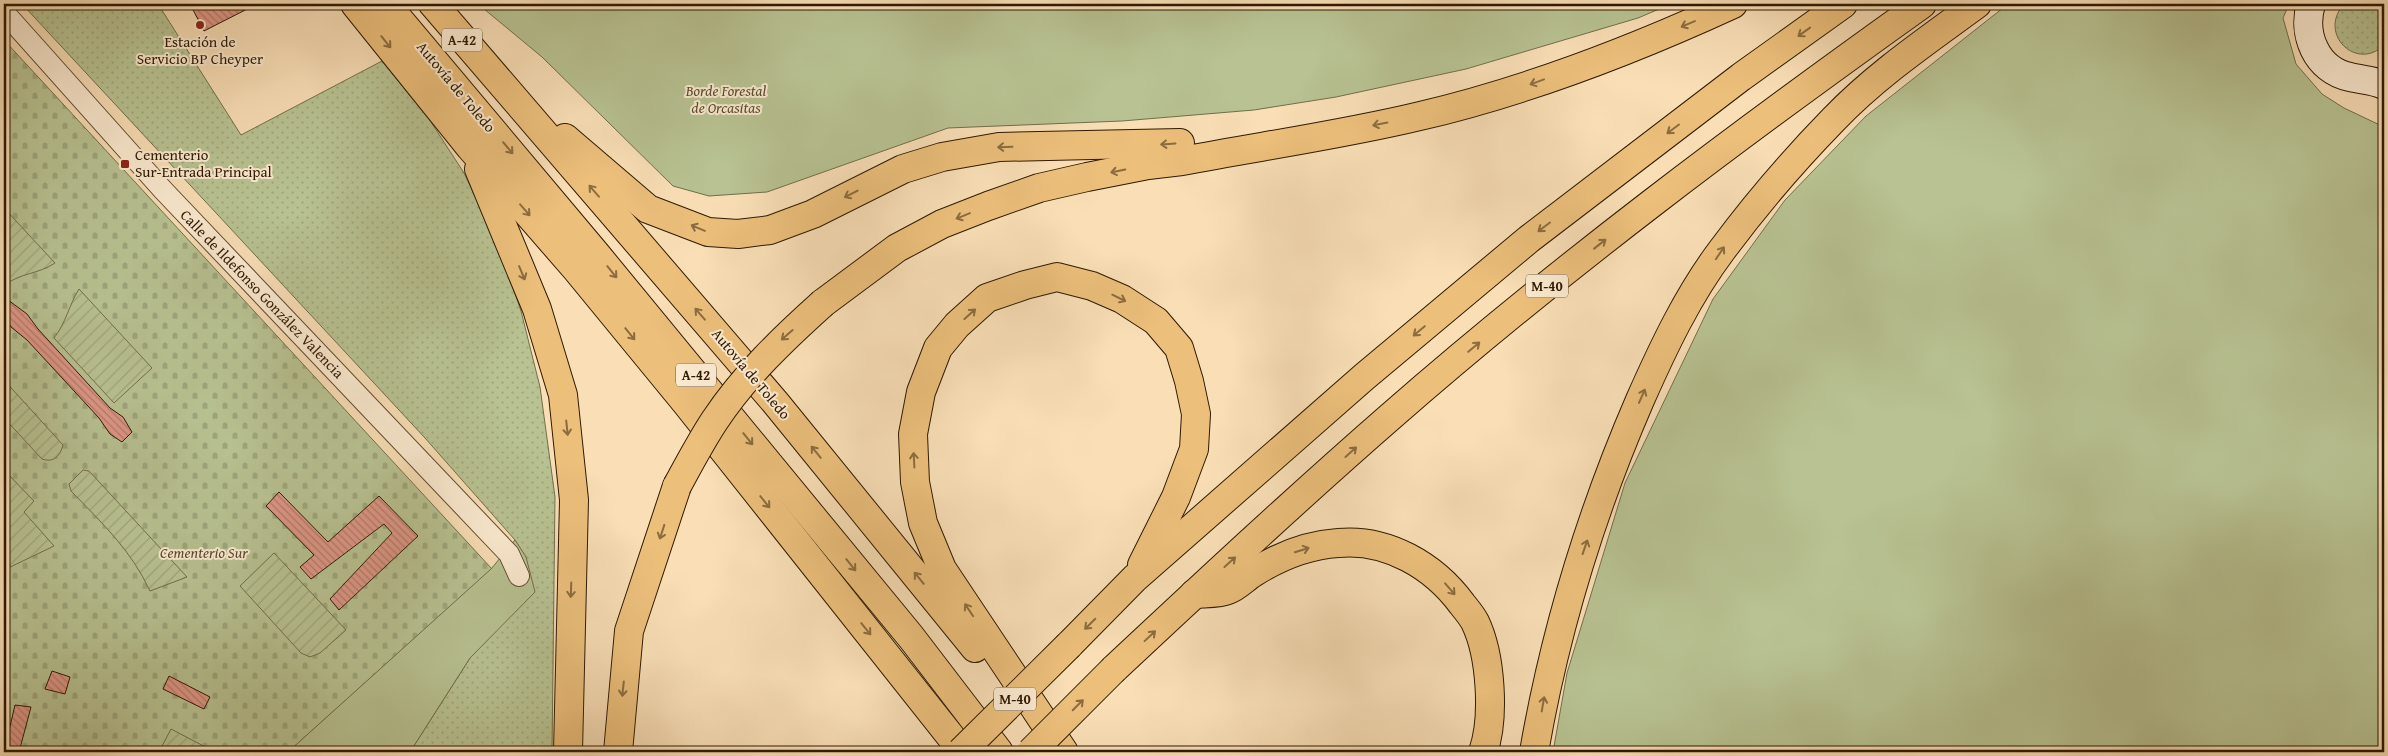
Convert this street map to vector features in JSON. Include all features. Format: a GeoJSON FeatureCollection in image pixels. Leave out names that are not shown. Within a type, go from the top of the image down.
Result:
{"type":"FeatureCollection","features":[{"type":"Feature","properties":{"kind":"highway"},"geometry":{"type":"LineString","coordinates":[[355,4],[470,147],[577,270],[687,404],[962,752]]}},
{"type":"Feature","properties":{"kind":"highway","name":"Autovía de Toledo"},"geometry":{"type":"LineString","coordinates":[[386,4],[647,315],[910,637],[999,752]]}},
{"type":"Feature","properties":{"kind":"highway","name":"Autovía de Toledo"},"geometry":{"type":"LineString","coordinates":[[433,4],[492,75],[769,395],[1059,752]]}},
{"type":"Feature","properties":{"kind":"highway"},"geometry":{"type":"LineString","coordinates":[[618,752],[629,631],[677,486],[714,421],[740,386],[779,342],[824,303],[897,248],[942,224],[1039,188],[1148,165],[1182,161],[1420,116],[1514,90],[1619,52],[1733,4]]}},
{"type":"Feature","properties":{"kind":"highway","name":"M-40"},"geometry":{"type":"LineString","coordinates":[[962,752],[1135,578],[1372,371],[1529,239],[1741,77],[1843,4]]}},
{"type":"Feature","properties":{"kind":"highway","name":"M-40"},"geometry":{"type":"LineString","coordinates":[[1031,752],[1114,669],[1194,594],[1391,416],[1560,275],[1764,117],[1922,4]]}},
{"type":"Feature","properties":{"kind":"highway"},"geometry":{"type":"LineString","coordinates":[[1534,752],[1544,696],[1569,593],[1615,456],[1666,340],[1721,251],[1773,187],[1828,125],[1895,64],[1977,4]]}},
{"type":"Feature","properties":{"kind":"highway"},"geometry":{"type":"LineString","coordinates":[[492,75],[648,209],[708,232],[738,234],[770,230],[812,214],[903,169],[942,157],[980,150],[999,147],[1146,146],[1338,132]]}},
{"type":"Feature","properties":{"kind":"highway"},"geometry":{"type":"LineString","coordinates":[[470,147],[537,309],[563,396],[574,500],[568,752]]}},
{"type":"Feature","properties":{"kind":"highway"},"geometry":{"type":"LineString","coordinates":[[1064,752],[942,568],[923,523],[915,482],[913,434],[921,392],[938,348],[957,325],[987,298],[1025,285],[1057,277],[1092,286],[1122,299],[1156,321],[1179,348],[1190,381],[1196,414],[1194,449],[1176,497],[1135,578]]}},
{"type":"Feature","properties":{"kind":"highway"},"geometry":{"type":"LineString","coordinates":[[1194,594],[1228,590],[1254,572],[1282,557],[1302,550],[1340,542],[1391,550],[1419,562],[1448,586],[1475,622],[1488,670],[1488,738],[1483,752]]}},
{"type":"Feature","properties":{"kind":"main road"},"geometry":{"type":"LineString","coordinates":[[2311,4],[2307,31],[2312,47],[2321,60],[2334,71],[2349,77],[2378,79]]}},
{"type":"Feature","properties":{"kind":"street","name":"Calle de Ildefonso González Valencia"},"geometry":{"type":"LineString","coordinates":[[4,12],[164,190],[509,554],[519,576]]}},
{"type":"Feature","properties":{"kind":"green space"},"geometry":{"type":"Polygon","coordinates":[[[22,4],[158,4],[241,135],[382,61],[429,119],[464,173],[497,242],[521,311],[540,387],[555,497],[552,752],[410,752],[470,658],[489,637],[526,557],[515,540],[425,438],[22,4]]]}},
{"type":"Feature","properties":{"kind":"green space","name":"Borde Forestal de Orcasitas"},"geometry":{"type":"Polygon","coordinates":[[[478,4],[1671,4],[1638,18],[1466,69],[1336,97],[1254,110],[1122,121],[948,128],[767,192],[709,196],[673,186],[542,57],[478,4]]]}},
{"type":"Feature","properties":{"kind":"green space"},"geometry":{"type":"Polygon","coordinates":[[[2008,4],[2289,4],[2283,18],[2296,64],[2322,94],[2344,108],[2384,127],[2384,752],[1553,752],[1567,673],[1625,483],[1713,299],[1785,200],[1866,116],[2008,4]]]}},
{"type":"Feature","properties":{"kind":"green space"},"geometry":{"type":"Polygon","coordinates":[[[2344,4],[2384,5],[2384,45],[2373,52],[2363,54],[2352,52],[2344,46],[2338,37],[2335,27],[2337,15],[2344,4]]]}},
{"type":"Feature","properties":{"kind":"green space","name":"Cementerio Sur"},"geometry":{"type":"Polygon","coordinates":[[[4,40],[492,569],[288,752],[4,752],[4,40]]]}},
{"type":"Feature","properties":{"kind":"green space"},"geometry":{"type":"Polygon","coordinates":[[[4,208],[55,263],[49,267],[17,278],[5,285],[4,208]]]}},
{"type":"Feature","properties":{"kind":"green space"},"geometry":{"type":"Polygon","coordinates":[[[79,289],[152,368],[114,403],[54,338],[62,326],[79,289]]]}},
{"type":"Feature","properties":{"kind":"green space"},"geometry":{"type":"Polygon","coordinates":[[[4,380],[63,445],[56,458],[50,460],[42,459],[4,418],[4,380]]]}},
{"type":"Feature","properties":{"kind":"green space"},"geometry":{"type":"Polygon","coordinates":[[[4,470],[34,501],[24,512],[54,546],[4,570],[4,470]]]}},
{"type":"Feature","properties":{"kind":"green space"},"geometry":{"type":"Polygon","coordinates":[[[83,470],[89,471],[187,577],[150,591],[125,550],[71,491],[69,484],[83,470]]]}},
{"type":"Feature","properties":{"kind":"green space"},"geometry":{"type":"Polygon","coordinates":[[[515,540],[526,557],[535,592],[470,658],[410,752],[288,752],[491,569],[515,540]]]}},
{"type":"Feature","properties":{"kind":"green space"},"geometry":{"type":"Polygon","coordinates":[[[274,553],[346,630],[320,653],[310,657],[301,653],[240,586],[274,553]]]}},
{"type":"Feature","properties":{"kind":"green space"},"geometry":{"type":"Polygon","coordinates":[[[171,729],[215,752],[159,752],[171,729]]]}},
{"type":"Feature","properties":{"kind":"building"},"geometry":{"type":"Polygon","coordinates":[[[190,4],[257,4],[204,31],[190,4]]]}},
{"type":"Feature","properties":{"kind":"building"},"geometry":{"type":"Polygon","coordinates":[[[4,297],[27,314],[38,329],[110,408],[123,417],[132,432],[122,442],[110,434],[99,418],[27,340],[11,327],[4,316],[4,297]]]}},
{"type":"Feature","properties":{"kind":"building"},"geometry":{"type":"Polygon","coordinates":[[[279,492],[328,542],[379,496],[418,536],[339,610],[330,599],[392,533],[384,524],[311,579],[300,567],[314,555],[266,506],[279,492]]]}},
{"type":"Feature","properties":{"kind":"building"},"geometry":{"type":"Polygon","coordinates":[[[52,671],[70,677],[65,694],[45,689],[52,671]]]}},
{"type":"Feature","properties":{"kind":"building"},"geometry":{"type":"Polygon","coordinates":[[[169,676],[210,697],[204,709],[163,689],[169,676]]]}},
{"type":"Feature","properties":{"kind":"building"},"geometry":{"type":"Polygon","coordinates":[[[15,705],[31,707],[19,752],[4,752],[15,705]]]}},
{"type":"Feature","properties":{"kind":"place","name":"Estación de Servicio BP Cheyper"},"geometry":{"type":"Point","coordinates":[200,25]}},
{"type":"Feature","properties":{"kind":"place","name":"Cementerio Sur-Entrada Principal"},"geometry":{"type":"Point","coordinates":[125,164]}}]}
